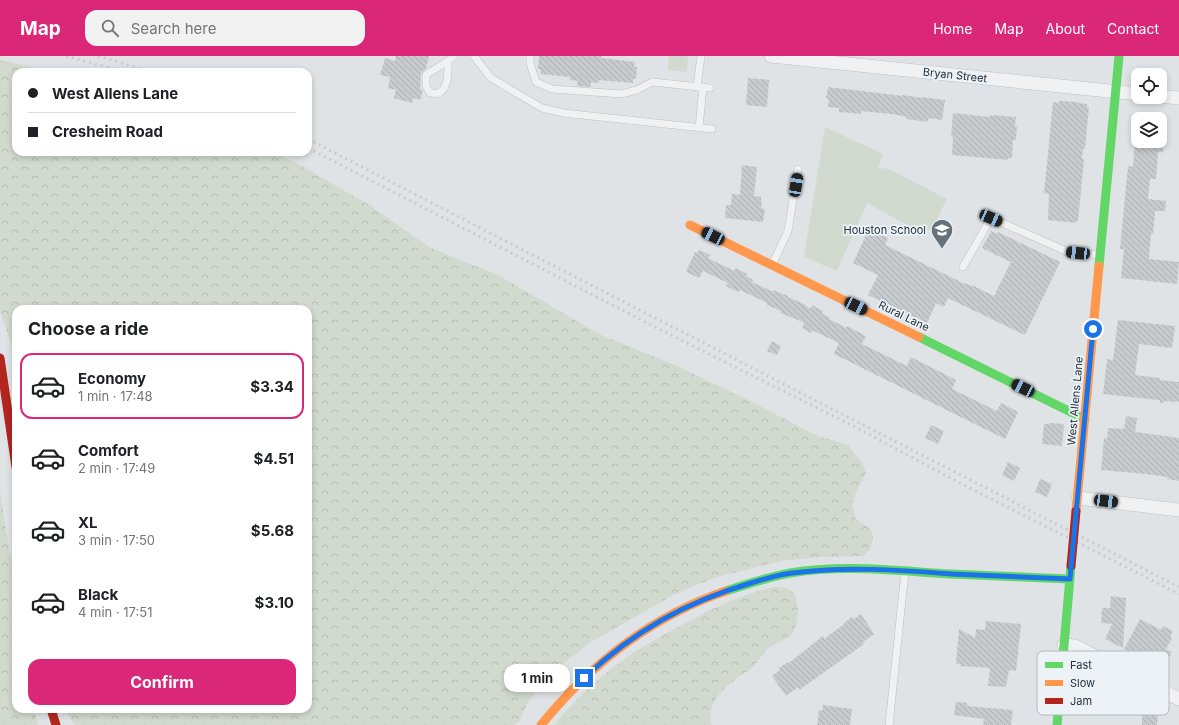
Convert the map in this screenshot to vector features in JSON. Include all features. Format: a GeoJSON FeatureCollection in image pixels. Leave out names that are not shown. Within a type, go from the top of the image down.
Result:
{"type":"FeatureCollection","features":[{"type":"Feature","properties":{"kind":"street","name":"Bryan Street"},"geometry":{"type":"LineString","coordinates":[[772,56],[1131,93]]}},
{"type":"Feature","properties":{"kind":"street","name":"West Allens Lane"},"geometry":{"type":"LineString","coordinates":[[1063,651],[1119,56]]}},
{"type":"Feature","properties":{"kind":"street"},"geometry":{"type":"LineString","coordinates":[[1167,97],[1179,98]]}},
{"type":"Feature","properties":{"kind":"street","name":"Rural Lane"},"geometry":{"type":"LineString","coordinates":[[690,225],[1085,419]]}},
{"type":"Feature","properties":{"kind":"street"},"geometry":{"type":"LineString","coordinates":[[0,358],[12,440]]}},
{"type":"Feature","properties":{"kind":"street"},"geometry":{"type":"LineString","coordinates":[[1078,498],[1179,510]]}},
{"type":"Feature","properties":{"kind":"street"},"geometry":{"type":"LineString","coordinates":[[540,725],[571,690],[598,665],[630,640],[662,619],[692,604],[740,586],[790,574],[841,570],[905,571],[1070,579]]}},
{"type":"Feature","properties":{"kind":"street"},"geometry":{"type":"LineString","coordinates":[[1064,645],[1075,646],[1085,651]]}},
{"type":"Feature","properties":{"kind":"street"},"geometry":{"type":"LineString","coordinates":[[1169,694],[1179,699]]}},
{"type":"Feature","properties":{"kind":"street"},"geometry":{"type":"LineString","coordinates":[[52,713],[56,725]]}},
{"type":"Feature","properties":{"kind":"street","name":"West Allens Lane"},"geometry":{"type":"LineString","coordinates":[[1056,725],[1057,715]]}},
{"type":"Feature","properties":{"kind":"lane"},"geometry":{"type":"LineString","coordinates":[[448,62],[447,81],[444,89],[438,94],[430,94],[426,86],[426,75],[448,62],[454,56]]}},
{"type":"Feature","properties":{"kind":"lane"},"geometry":{"type":"LineString","coordinates":[[474,56],[491,78],[542,108],[563,114],[712,129]]}},
{"type":"Feature","properties":{"kind":"lane"},"geometry":{"type":"LineString","coordinates":[[530,56],[530,63],[536,82],[552,89],[621,94],[637,90],[652,82],[703,87]]}},
{"type":"Feature","properties":{"kind":"lane"},"geometry":{"type":"LineString","coordinates":[[699,128],[703,87],[700,56]]}},
{"type":"Feature","properties":{"kind":"lane"},"geometry":{"type":"LineString","coordinates":[[772,265],[788,231],[798,169]]}},
{"type":"Feature","properties":{"kind":"lane"},"geometry":{"type":"LineString","coordinates":[[963,266],[991,218],[1068,252],[1100,255]]}},
{"type":"Feature","properties":{"kind":"lane"},"geometry":{"type":"LineString","coordinates":[[889,725],[905,571]]}},
{"type":"Feature","properties":{"kind":"green space"},"geometry":{"type":"Polygon","coordinates":[[[669,56],[688,56],[687,72],[668,70],[669,56]]]}},
{"type":"Feature","properties":{"kind":"green space"},"geometry":{"type":"Polygon","coordinates":[[[0,60],[34,68],[12,68],[12,156],[281,156],[293,161],[371,206],[429,247],[498,275],[599,334],[675,365],[818,436],[848,445],[862,463],[866,473],[857,490],[852,504],[856,519],[871,529],[873,538],[870,549],[863,556],[821,557],[781,561],[717,577],[677,593],[591,642],[546,677],[528,702],[520,720],[514,725],[75,725],[68,713],[312,713],[312,305],[12,305],[12,349],[0,311],[0,60]]]}},
{"type":"Feature","properties":{"kind":"green space"},"geometry":{"type":"Polygon","coordinates":[[[825,127],[883,154],[878,169],[887,168],[947,199],[932,229],[920,232],[867,203],[837,271],[804,257],[825,127]]]}},
{"type":"Feature","properties":{"kind":"green space"},"geometry":{"type":"Polygon","coordinates":[[[0,493],[12,561],[12,713],[35,713],[38,725],[0,725],[0,493]]]}},
{"type":"Feature","properties":{"kind":"green space"},"geometry":{"type":"Polygon","coordinates":[[[773,587],[783,587],[793,592],[798,610],[795,630],[787,638],[768,648],[753,667],[718,695],[711,709],[710,717],[712,725],[554,725],[595,682],[631,654],[656,639],[721,605],[773,587]]]}},
{"type":"Feature","properties":{"kind":"building"},"geometry":{"type":"Polygon","coordinates":[[[396,56],[429,56],[426,69],[421,75],[420,89],[423,90],[420,100],[413,98],[412,103],[394,98],[396,90],[388,88],[390,77],[380,75],[385,58],[395,61],[396,56]]]}},
{"type":"Feature","properties":{"kind":"building"},"geometry":{"type":"Polygon","coordinates":[[[539,56],[601,56],[601,58],[635,62],[634,67],[637,67],[636,79],[633,79],[633,83],[599,80],[598,83],[591,82],[591,87],[577,86],[578,81],[570,80],[570,77],[540,74],[541,69],[538,69],[539,56]]]}},
{"type":"Feature","properties":{"kind":"building"},"geometry":{"type":"Polygon","coordinates":[[[748,78],[769,80],[767,107],[746,105],[748,78]]]}},
{"type":"Feature","properties":{"kind":"building"},"geometry":{"type":"Polygon","coordinates":[[[828,87],[945,100],[942,120],[929,118],[928,122],[906,119],[907,117],[892,114],[861,111],[861,114],[839,112],[839,108],[828,107],[829,99],[826,98],[828,87]]]}},
{"type":"Feature","properties":{"kind":"building"},"geometry":{"type":"Polygon","coordinates":[[[1059,101],[1078,102],[1087,104],[1087,107],[1089,107],[1085,148],[1083,149],[1082,158],[1084,160],[1078,221],[1076,221],[1076,223],[1048,220],[1049,194],[1044,193],[1053,102],[1059,103],[1059,101]]]}},
{"type":"Feature","properties":{"kind":"building"},"geometry":{"type":"Polygon","coordinates":[[[953,113],[990,117],[990,115],[1016,117],[1016,140],[1013,140],[1012,158],[1008,158],[1008,160],[952,155],[953,137],[951,136],[953,113]]]}},
{"type":"Feature","properties":{"kind":"building"},"geometry":{"type":"Polygon","coordinates":[[[1134,148],[1163,148],[1163,152],[1158,152],[1156,179],[1150,179],[1148,199],[1166,201],[1165,211],[1155,211],[1149,259],[1179,262],[1177,284],[1121,278],[1124,249],[1120,249],[1128,166],[1133,167],[1134,148]]]}},
{"type":"Feature","properties":{"kind":"building"},"geometry":{"type":"Polygon","coordinates":[[[742,165],[757,167],[754,196],[761,197],[761,208],[765,209],[763,222],[725,218],[726,205],[731,205],[732,194],[740,195],[742,165]]]}},
{"type":"Feature","properties":{"kind":"building"},"geometry":{"type":"Polygon","coordinates":[[[869,229],[888,238],[885,245],[965,284],[972,285],[994,296],[1011,262],[982,248],[991,231],[997,234],[998,232],[1060,262],[1025,335],[948,298],[944,307],[936,303],[927,323],[868,295],[878,275],[853,263],[869,229]]]}},
{"type":"Feature","properties":{"kind":"building"},"geometry":{"type":"Polygon","coordinates":[[[699,250],[710,255],[708,258],[734,271],[736,268],[747,274],[746,276],[753,280],[752,282],[773,292],[773,290],[788,296],[804,304],[810,309],[812,305],[823,311],[822,314],[829,317],[829,319],[866,336],[862,344],[907,366],[911,357],[956,380],[952,389],[997,411],[1001,403],[1018,412],[1005,439],[834,354],[839,343],[812,330],[811,333],[802,328],[804,324],[803,322],[780,313],[781,311],[767,305],[767,303],[740,290],[738,292],[726,286],[728,283],[703,271],[699,278],[686,272],[695,252],[697,253],[699,250]]]}},
{"type":"Feature","properties":{"kind":"building"},"geometry":{"type":"Polygon","coordinates":[[[1118,320],[1175,326],[1172,348],[1139,344],[1135,375],[1179,382],[1179,402],[1165,401],[1161,404],[1159,400],[1103,394],[1107,359],[1113,360],[1118,320]]]}},
{"type":"Feature","properties":{"kind":"building"},"geometry":{"type":"Polygon","coordinates":[[[772,341],[781,346],[777,355],[767,351],[772,341]]]}},
{"type":"Feature","properties":{"kind":"building"},"geometry":{"type":"Polygon","coordinates":[[[1126,416],[1137,418],[1135,432],[1179,438],[1179,481],[1167,479],[1168,477],[1101,470],[1104,438],[1107,439],[1108,428],[1124,429],[1126,416]]]}},
{"type":"Feature","properties":{"kind":"building"},"geometry":{"type":"Polygon","coordinates":[[[1044,424],[1064,424],[1062,446],[1042,444],[1044,424]]]}},
{"type":"Feature","properties":{"kind":"building"},"geometry":{"type":"Polygon","coordinates":[[[931,425],[944,431],[938,444],[925,438],[931,425]]]}},
{"type":"Feature","properties":{"kind":"building"},"geometry":{"type":"Polygon","coordinates":[[[1008,462],[1020,468],[1014,481],[1002,475],[1008,462]]]}},
{"type":"Feature","properties":{"kind":"building"},"geometry":{"type":"Polygon","coordinates":[[[1040,479],[1052,484],[1047,497],[1035,492],[1040,479]]]}},
{"type":"Feature","properties":{"kind":"building"},"geometry":{"type":"Polygon","coordinates":[[[1111,596],[1126,598],[1123,648],[1105,639],[1112,624],[1101,623],[1102,608],[1110,608],[1111,596]]]}},
{"type":"Feature","properties":{"kind":"building"},"geometry":{"type":"Polygon","coordinates":[[[861,614],[874,634],[862,643],[864,644],[799,690],[798,687],[786,696],[772,676],[780,670],[779,668],[788,662],[789,663],[823,636],[824,639],[852,617],[854,619],[861,614]]]}},
{"type":"Feature","properties":{"kind":"building"},"geometry":{"type":"Polygon","coordinates":[[[1140,619],[1161,630],[1163,626],[1173,631],[1170,637],[1172,638],[1166,649],[1172,652],[1169,658],[1169,651],[1128,651],[1124,649],[1140,619]]]}},
{"type":"Feature","properties":{"kind":"building"},"geometry":{"type":"Polygon","coordinates":[[[986,621],[1021,624],[1016,671],[1009,670],[1006,687],[988,686],[990,668],[960,666],[961,664],[956,664],[959,629],[975,638],[976,629],[985,630],[986,621]]]}},
{"type":"Feature","properties":{"kind":"building"},"geometry":{"type":"Polygon","coordinates":[[[956,702],[967,703],[967,706],[1013,710],[1011,725],[983,725],[984,719],[954,715],[956,702]]]}},
{"type":"Feature","properties":{"kind":"building"},"geometry":{"type":"Polygon","coordinates":[[[823,705],[852,709],[850,725],[817,725],[819,710],[822,711],[823,705]]]}},
{"type":"Feature","properties":{"kind":"building"},"geometry":{"type":"Polygon","coordinates":[[[1142,715],[1158,715],[1157,725],[1142,725],[1142,715]]]}},
{"type":"Feature","properties":{"kind":"railway"},"geometry":{"type":"LineString","coordinates":[[66,56],[110,68]]}},
{"type":"Feature","properties":{"kind":"railway"},"geometry":{"type":"LineString","coordinates":[[98,56],[138,68]]}},
{"type":"Feature","properties":{"kind":"railway"},"geometry":{"type":"LineString","coordinates":[[312,141],[1179,587]]}},
{"type":"Feature","properties":{"kind":"railway"},"geometry":{"type":"LineString","coordinates":[[312,150],[651,325],[857,428],[958,482],[1179,594]]}},
{"type":"Feature","properties":{"kind":"traffic: fast"},"geometry":{"type":"LineString","coordinates":[[1099,266],[1119,56]]}},
{"type":"Feature","properties":{"kind":"traffic: fast"},"geometry":{"type":"LineString","coordinates":[[919,337],[1085,419]]}},
{"type":"Feature","properties":{"kind":"traffic: fast"},"geometry":{"type":"LineString","coordinates":[[1064,651],[1071,566]]}},
{"type":"Feature","properties":{"kind":"traffic: fast"},"geometry":{"type":"LineString","coordinates":[[726,591],[790,573],[830,569],[870,569],[1069,579]]}},
{"type":"Feature","properties":{"kind":"traffic: fast"},"geometry":{"type":"LineString","coordinates":[[1057,725],[1058,715]]}},
{"type":"Feature","properties":{"kind":"traffic: slow"},"geometry":{"type":"LineString","coordinates":[[690,225],[919,337]]}},
{"type":"Feature","properties":{"kind":"traffic: slow"},"geometry":{"type":"LineString","coordinates":[[1076,511],[1099,266]]}},
{"type":"Feature","properties":{"kind":"traffic: slow"},"geometry":{"type":"LineString","coordinates":[[541,725],[580,682],[624,645],[673,614],[699,601],[726,591]]}},
{"type":"Feature","properties":{"kind":"traffic: jam"},"geometry":{"type":"LineString","coordinates":[[0,358],[12,440]]}},
{"type":"Feature","properties":{"kind":"traffic: jam"},"geometry":{"type":"LineString","coordinates":[[1071,566],[1076,511]]}},
{"type":"Feature","properties":{"kind":"traffic: jam"},"geometry":{"type":"LineString","coordinates":[[52,713],[56,725]]}},
{"type":"Feature","properties":{"kind":"place","name":"Houston School"},"geometry":{"type":"Point","coordinates":[942,250]}},
{"type":"Feature","properties":{"kind":"route"},"geometry":{"type":"LineString","coordinates":[[584,678],[611,654],[630,640],[677,611],[723,592],[761,580],[790,574],[841,570],[881,570],[1070,579],[1093,329]]}}]}
